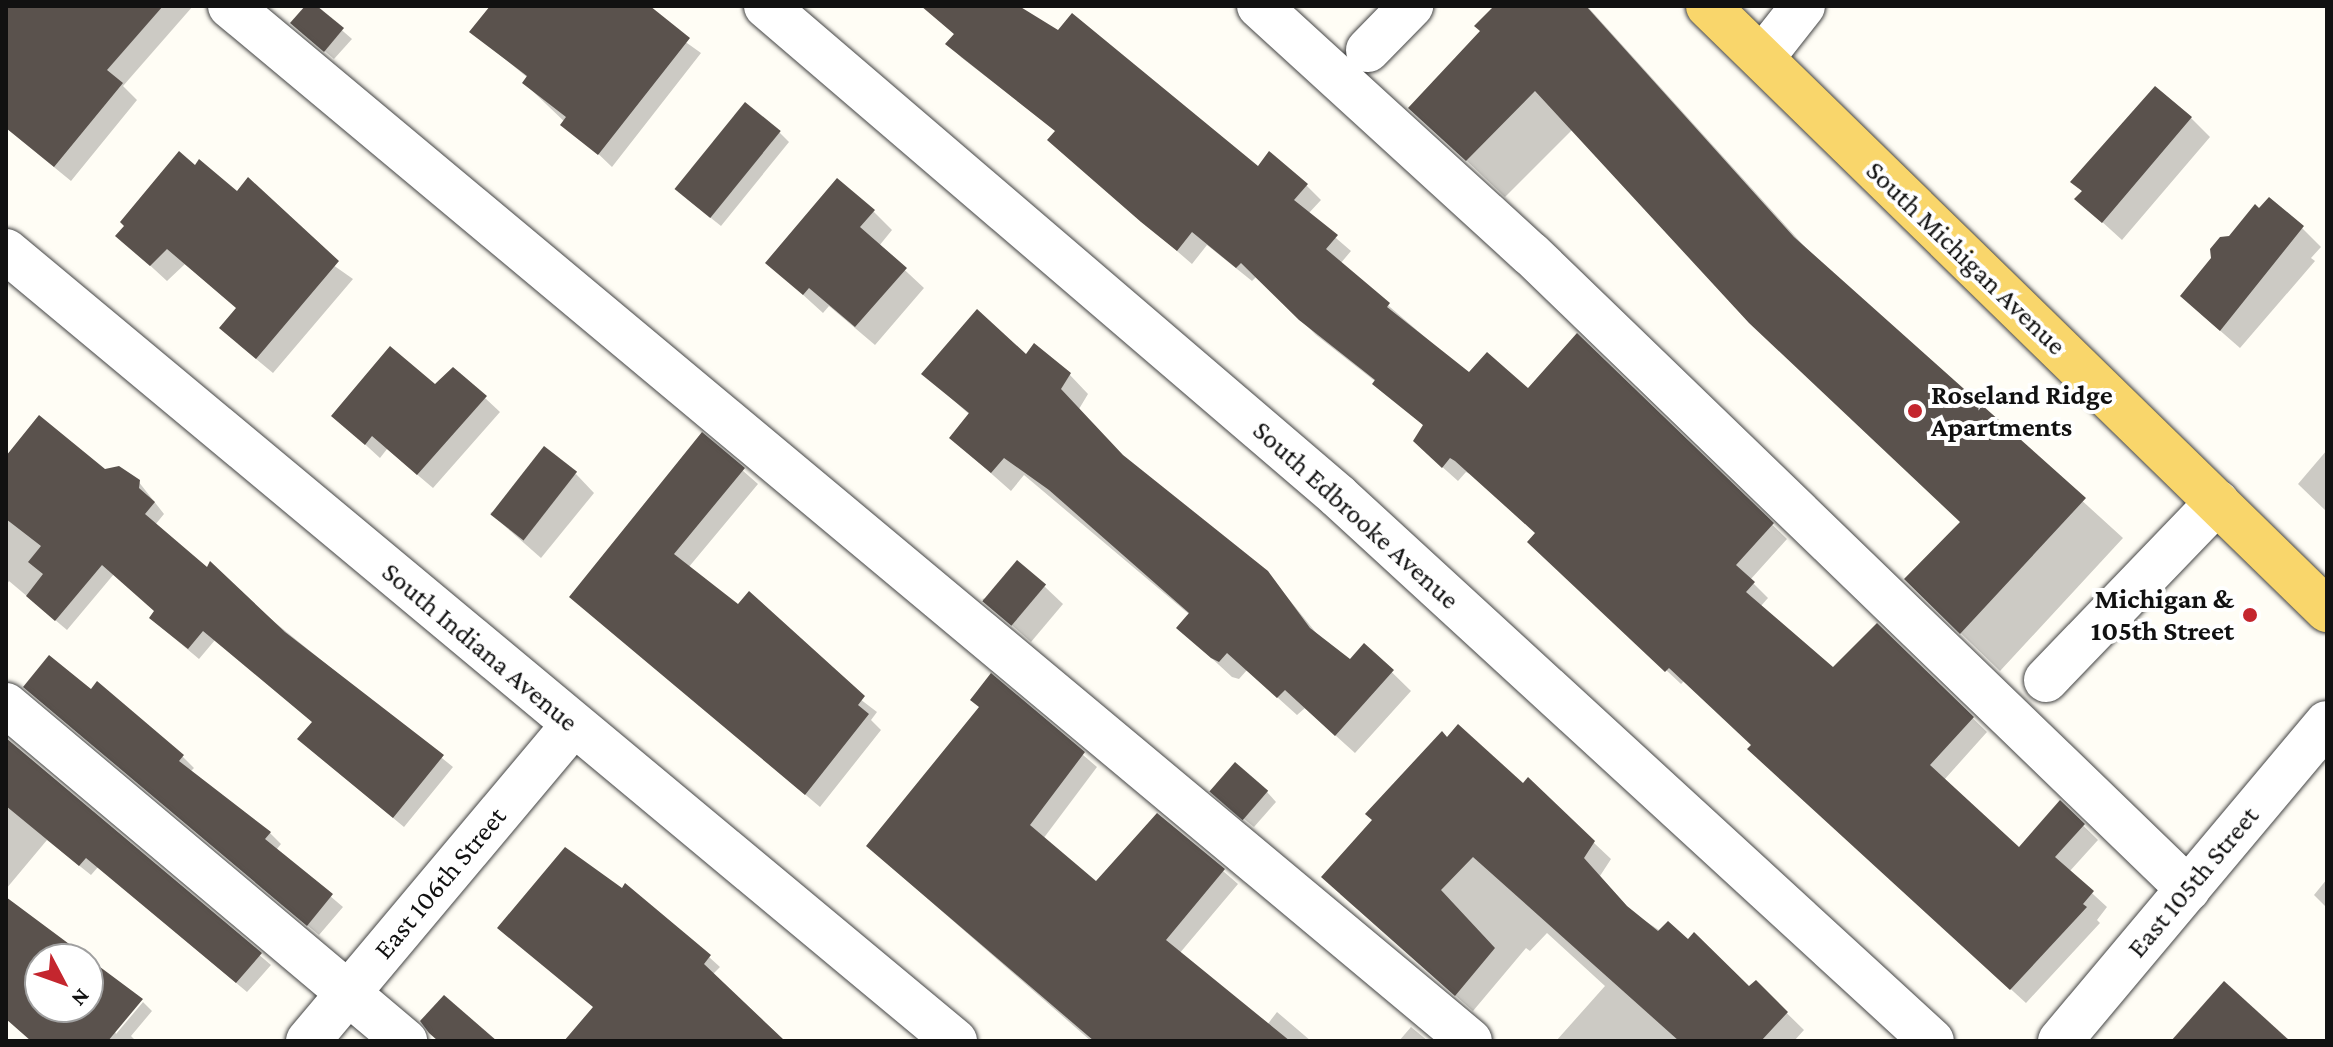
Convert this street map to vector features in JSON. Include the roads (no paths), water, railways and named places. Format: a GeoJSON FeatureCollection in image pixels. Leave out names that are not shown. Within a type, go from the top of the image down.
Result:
{"type":"FeatureCollection","features":[{"type":"Feature","properties":{"kind":"main road","name":"South Michigan Avenue"},"geometry":{"type":"LineString","coordinates":[[1708,6],[2327,610]]}},
{"type":"Feature","properties":{"kind":"street"},"geometry":{"type":"LineString","coordinates":[[230,6],[1470,1041]]}},
{"type":"Feature","properties":{"kind":"street","name":"South Edbrooke Avenue"},"geometry":{"type":"LineString","coordinates":[[766,6],[1338,496],[1932,1041]]}},
{"type":"Feature","properties":{"kind":"street"},"geometry":{"type":"LineString","coordinates":[[1259,6],[1531,254],[2188,889]]}},
{"type":"Feature","properties":{"kind":"street"},"geometry":{"type":"LineString","coordinates":[[1368,50],[1411,6]]}},
{"type":"Feature","properties":{"kind":"street"},"geometry":{"type":"LineString","coordinates":[[1762,58],[1803,6]]}},
{"type":"Feature","properties":{"kind":"street","name":"South Indiana Avenue"},"geometry":{"type":"LineString","coordinates":[[6,251],[955,1041]]}},
{"type":"Feature","properties":{"kind":"street"},"geometry":{"type":"LineString","coordinates":[[2046,680],[2217,502]]}},
{"type":"Feature","properties":{"kind":"street"},"geometry":{"type":"LineString","coordinates":[[6,705],[405,1041]]}},
{"type":"Feature","properties":{"kind":"street","name":"East 105th Street"},"geometry":{"type":"LineString","coordinates":[[2060,1041],[2327,723]]}},
{"type":"Feature","properties":{"kind":"street","name":"East 106th Street"},"geometry":{"type":"LineString","coordinates":[[308,1041],[573,725]]}},
{"type":"Feature","properties":{"kind":"place","name":"Roseland Ridge Apartments"},"geometry":{"type":"Point","coordinates":[1915,411]}},
{"type":"Feature","properties":{"kind":"place","name":"Michigan & 105th Street"},"geometry":{"type":"Point","coordinates":[2250,615]}}]}
